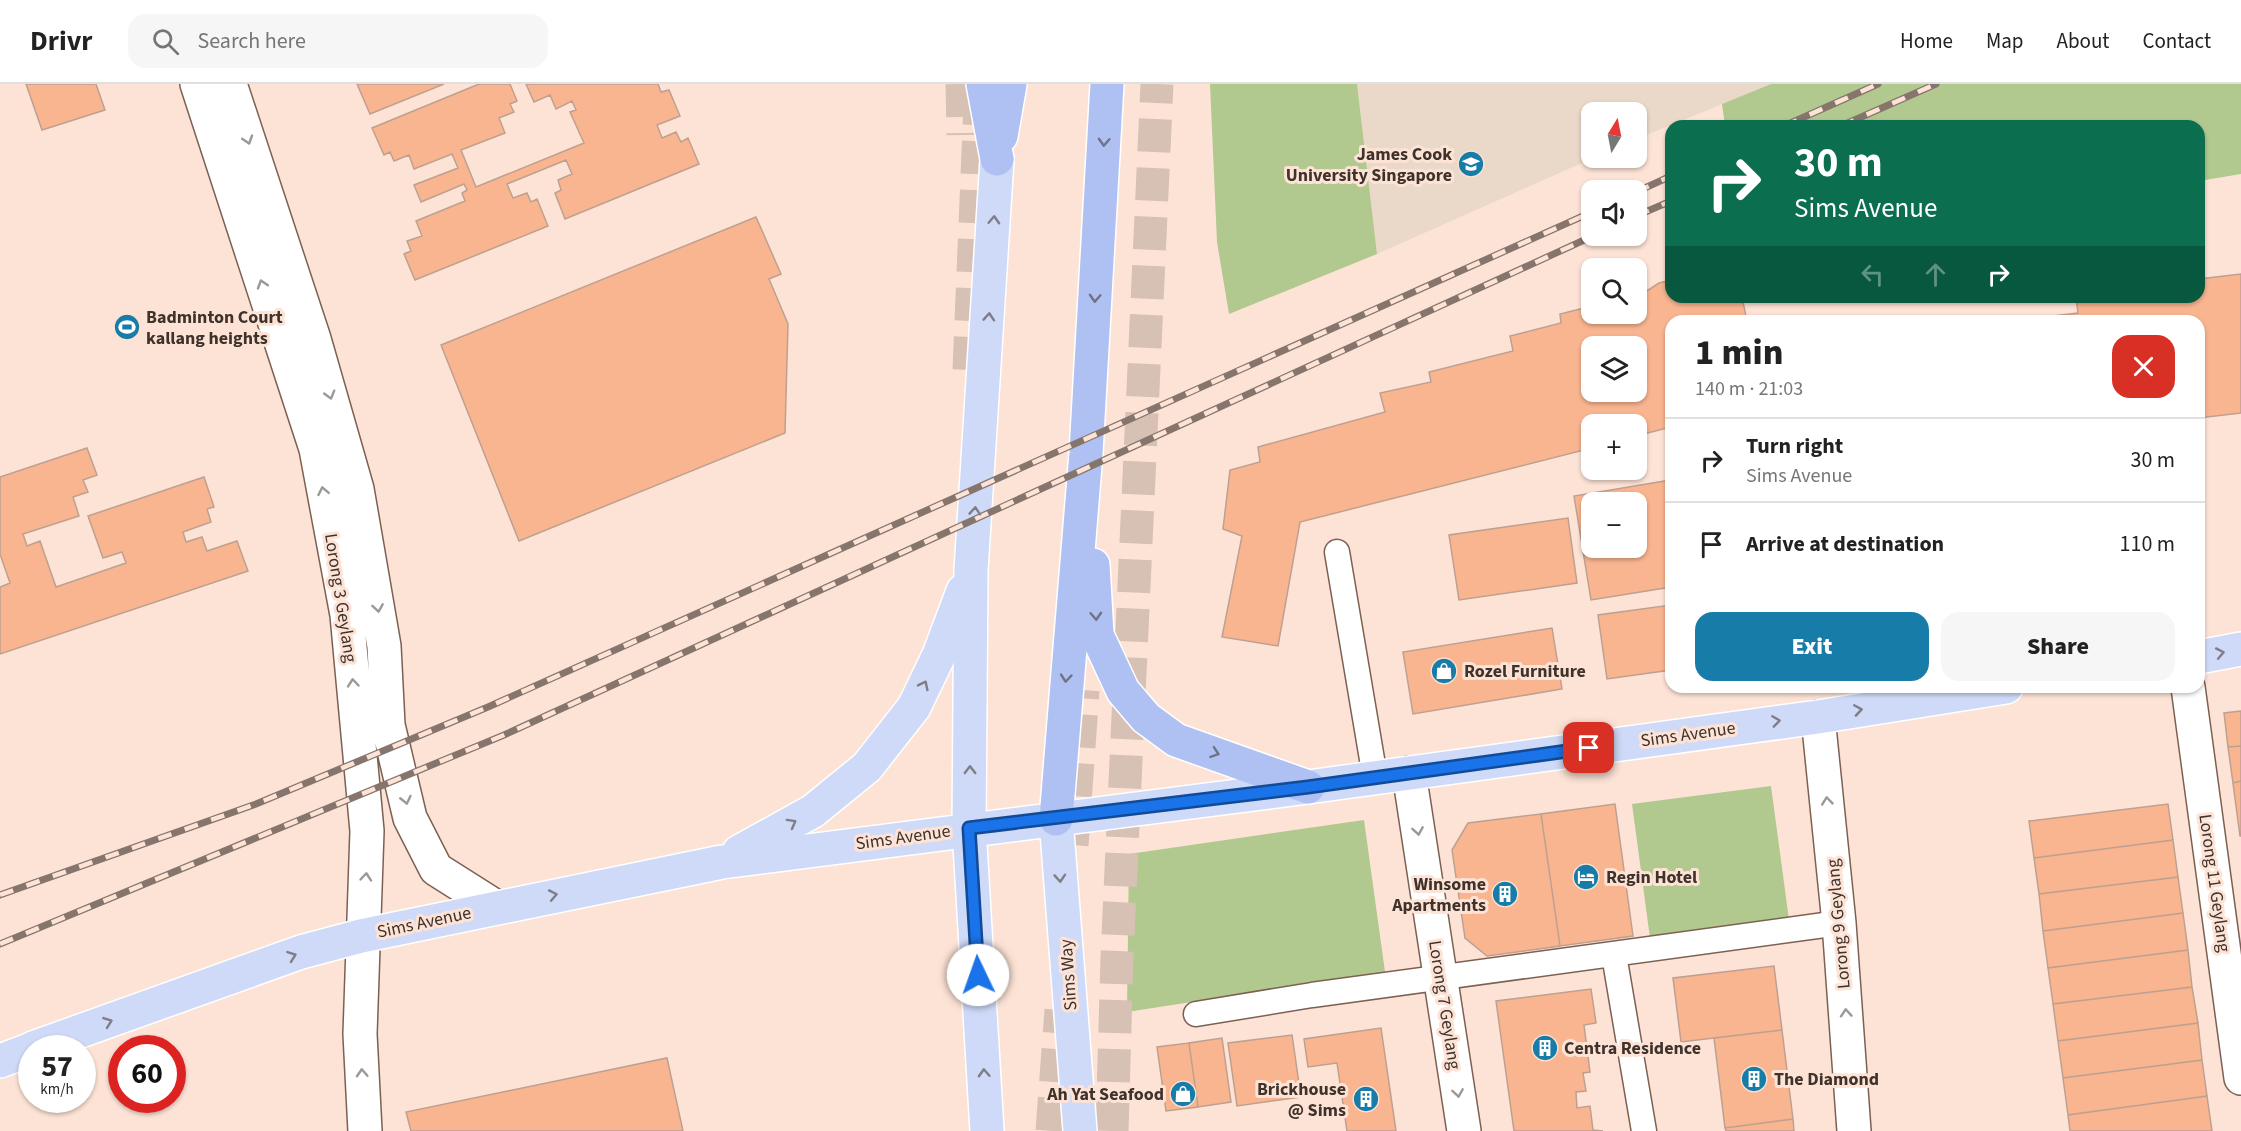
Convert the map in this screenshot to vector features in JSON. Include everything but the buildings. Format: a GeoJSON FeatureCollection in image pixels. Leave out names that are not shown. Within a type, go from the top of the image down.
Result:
{"type":"FeatureCollection","features":[{"type":"Feature","properties":{"kind":"highway"},"geometry":{"type":"LineString","coordinates":[[983,84],[998,159]]}},
{"type":"Feature","properties":{"kind":"highway"},"geometry":{"type":"LineString","coordinates":[[998,159],[1010,84]]}},
{"type":"Feature","properties":{"kind":"highway"},"geometry":{"type":"LineString","coordinates":[[1056,819],[1086,453],[1107,84]]}},
{"type":"Feature","properties":{"kind":"highway"},"geometry":{"type":"LineString","coordinates":[[1086,453],[1097,635],[1123,691],[1146,718],[1176,740],[1308,787]]}},
{"type":"Feature","properties":{"kind":"main road"},"geometry":{"type":"LineString","coordinates":[[987,1131],[969,828],[971,570],[998,159]]}},
{"type":"Feature","properties":{"kind":"main road"},"geometry":{"type":"LineString","coordinates":[[722,862],[813,811],[867,767],[914,707],[939,655],[971,570]]}},
{"type":"Feature","properties":{"kind":"main road"},"geometry":{"type":"LineString","coordinates":[[2205,656],[2241,649]]}},
{"type":"Feature","properties":{"kind":"main road","name":"Sims Avenue"},"geometry":{"type":"LineString","coordinates":[[71,1035],[301,952],[361,936],[722,862],[969,828],[1308,787],[1818,717],[1968,693]]}},
{"type":"Feature","properties":{"kind":"main road","name":"Sims Way"},"geometry":{"type":"LineString","coordinates":[[1056,819],[1080,1131]]}},
{"type":"Feature","properties":{"kind":"main road","name":"Sims Avenue"},"geometry":{"type":"LineString","coordinates":[[0,1061],[18,1054]]}},
{"type":"Feature","properties":{"kind":"street","name":"Lorong 3 Geylang"},"geometry":{"type":"LineString","coordinates":[[197,84],[316,449],[348,626],[366,831],[367,867],[361,936],[360,1034],[365,1131]]}},
{"type":"Feature","properties":{"kind":"street","name":"Lorong 3 Geylang"},"geometry":{"type":"LineString","coordinates":[[230,84],[314,339],[357,489],[384,646],[388,725],[410,818],[435,869],[496,907]]}},
{"type":"Feature","properties":{"kind":"street","name":"Lorong 11 Geylang"},"geometry":{"type":"LineString","coordinates":[[2189,693],[2241,1078]]}},
{"type":"Feature","properties":{"kind":"street","name":"Lorong 9 Geylang"},"geometry":{"type":"LineString","coordinates":[[1818,717],[1839,923],[1854,1131]]}},
{"type":"Feature","properties":{"kind":"street","name":"Lorong 7 Geylang"},"geometry":{"type":"LineString","coordinates":[[1409,773],[1464,1131]]}},
{"type":"Feature","properties":{"kind":"lane"},"geometry":{"type":"LineString","coordinates":[[1337,552],[1375,777]]}},
{"type":"Feature","properties":{"kind":"lane"},"geometry":{"type":"LineString","coordinates":[[1197,1014],[1839,923]]}},
{"type":"Feature","properties":{"kind":"lane"},"geometry":{"type":"LineString","coordinates":[[1614,955],[1644,1131]]}},
{"type":"Feature","properties":{"kind":"shaded area","name":"James Cook University Singapore"},"geometry":{"type":"Polygon","coordinates":[[[1357,84],[1771,84],[1683,120],[1665,120],[1665,128],[1647,135],[1647,102],[1581,102],[1581,163],[1377,254],[1357,84]]]}},
{"type":"Feature","properties":{"kind":"green space"},"geometry":{"type":"Polygon","coordinates":[[[1210,84],[1357,84],[1377,254],[1229,314],[1217,242],[1210,84]]]}},
{"type":"Feature","properties":{"kind":"green space"},"geometry":{"type":"Polygon","coordinates":[[[1771,84],[2241,84],[2241,174],[2205,180],[2205,120],[1724,120],[1722,104],[1771,84]]]}},
{"type":"Feature","properties":{"kind":"green space"},"geometry":{"type":"Polygon","coordinates":[[[1771,786],[1789,920],[1650,938],[1632,804],[1771,786]]]}},
{"type":"Feature","properties":{"kind":"green space"},"geometry":{"type":"Polygon","coordinates":[[[1364,820],[1385,972],[1127,1012],[1129,854],[1364,820]]]}},
{"type":"Feature","properties":{"kind":"tunnel"},"geometry":{"type":"LineString","coordinates":[[962,84],[963,135]]}},
{"type":"Feature","properties":{"kind":"tunnel"},"geometry":{"type":"LineString","coordinates":[[1112,1131],[1117,957],[1157,84]]}},
{"type":"Feature","properties":{"kind":"tunnel"},"geometry":{"type":"LineString","coordinates":[[969,370],[980,104]]}},
{"type":"Feature","properties":{"kind":"tunnel"},"geometry":{"type":"LineString","coordinates":[[1072,845],[1083,690]]}},
{"type":"Feature","properties":{"kind":"tunnel"},"geometry":{"type":"LineString","coordinates":[[1052,1131],[1061,1010]]}},
{"type":"Feature","properties":{"kind":"railway"},"geometry":{"type":"LineString","coordinates":[[1797,120],[1878,84]]}},
{"type":"Feature","properties":{"kind":"railway"},"geometry":{"type":"LineString","coordinates":[[1855,120],[1936,84]]}},
{"type":"Feature","properties":{"kind":"railway"},"geometry":{"type":"LineString","coordinates":[[1647,187],[1665,179]]}},
{"type":"Feature","properties":{"kind":"railway"},"geometry":{"type":"LineString","coordinates":[[1647,211],[1665,204]]}},
{"type":"Feature","properties":{"kind":"railway"},"geometry":{"type":"LineString","coordinates":[[0,895],[256,804],[488,707],[1581,217]]}},
{"type":"Feature","properties":{"kind":"railway"},"geometry":{"type":"LineString","coordinates":[[0,944],[504,735],[1581,241]]}},
{"type":"Feature","properties":{"kind":"place","name":"James Cook University Singapore"},"geometry":{"type":"Point","coordinates":[1471,164]}},
{"type":"Feature","properties":{"kind":"place","name":"Badminton Court kallang heights"},"geometry":{"type":"Point","coordinates":[127,327]}},
{"type":"Feature","properties":{"kind":"place","name":"Rozel Furniture"},"geometry":{"type":"Point","coordinates":[1444,671]}},
{"type":"Feature","properties":{"kind":"place","name":"Regin Hotel"},"geometry":{"type":"Point","coordinates":[1586,877]}},
{"type":"Feature","properties":{"kind":"place","name":"Winsome Apartments"},"geometry":{"type":"Point","coordinates":[1505,894]}},
{"type":"Feature","properties":{"kind":"place","name":"Centra Residence"},"geometry":{"type":"Point","coordinates":[1545,1048]}},
{"type":"Feature","properties":{"kind":"place","name":"The Diamond"},"geometry":{"type":"Point","coordinates":[1754,1079]}},
{"type":"Feature","properties":{"kind":"place","name":"Ah Yat Seafood"},"geometry":{"type":"Point","coordinates":[1183,1094]}},
{"type":"Feature","properties":{"kind":"place","name":"Brickhouse @ Sims"},"geometry":{"type":"Point","coordinates":[1366,1099]}},
{"type":"Feature","properties":{"kind":"route"},"geometry":{"type":"LineString","coordinates":[[978,975],[969,828],[1308,787],[1589,748]]}}]}
